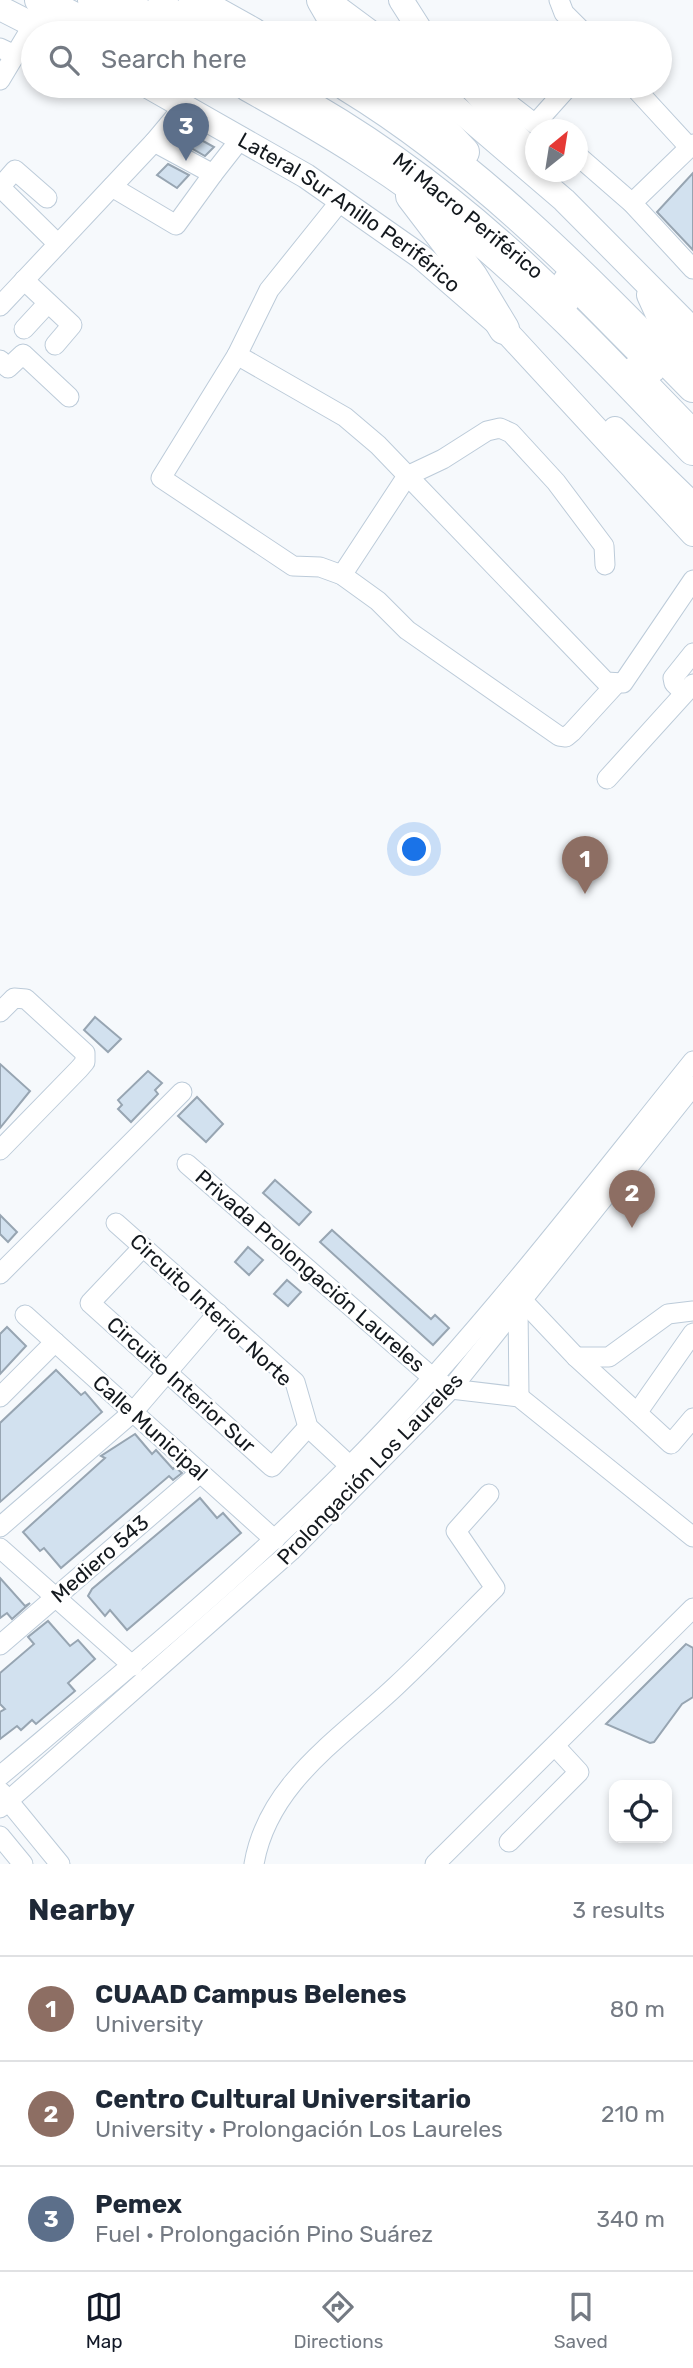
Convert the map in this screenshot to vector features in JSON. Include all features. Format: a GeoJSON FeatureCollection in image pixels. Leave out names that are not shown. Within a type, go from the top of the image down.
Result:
{"type":"FeatureCollection","features":[{"type":"Feature","properties":{"kind":"highway"},"geometry":{"type":"LineString","coordinates":[[93,0],[132,21]]}},
{"type":"Feature","properties":{"kind":"highway"},"geometry":{"type":"LineString","coordinates":[[194,0],[232,21]]}},
{"type":"Feature","properties":{"kind":"highway"},"geometry":{"type":"LineString","coordinates":[[324,0],[335,21]]}},
{"type":"Feature","properties":{"kind":"highway"},"geometry":{"type":"LineString","coordinates":[[268,98],[397,175],[469,230],[530,284],[693,450]]}},
{"type":"Feature","properties":{"kind":"highway"},"geometry":{"type":"LineString","coordinates":[[365,98],[439,149],[534,230]]}},
{"type":"Feature","properties":{"kind":"highway"},"geometry":{"type":"LineString","coordinates":[[412,98],[462,150],[487,183],[693,387]]}},
{"type":"Feature","properties":{"kind":"highway"},"geometry":{"type":"LineString","coordinates":[[397,175],[431,226],[472,275],[504,329]]}},
{"type":"Feature","properties":{"kind":"main road"},"geometry":{"type":"LineString","coordinates":[[324,0],[354,21]]}},
{"type":"Feature","properties":{"kind":"main road"},"geometry":{"type":"LineString","coordinates":[[401,0],[414,21]]}},
{"type":"Feature","properties":{"kind":"main road"},"geometry":{"type":"LineString","coordinates":[[0,8],[40,19]]}},
{"type":"Feature","properties":{"kind":"main road","name":"Lateral Sur Anillo Periférico"},"geometry":{"type":"LineString","coordinates":[[171,98],[242,137],[342,199],[420,256],[504,329],[552,380]]}},
{"type":"Feature","properties":{"kind":"main road"},"geometry":{"type":"LineString","coordinates":[[445,98],[564,201],[693,330]]}},
{"type":"Feature","properties":{"kind":"main road"},"geometry":{"type":"LineString","coordinates":[[481,98],[525,145]]}},
{"type":"Feature","properties":{"kind":"main road"},"geometry":{"type":"LineString","coordinates":[[558,182],[564,201]]}},
{"type":"Feature","properties":{"kind":"main road"},"geometry":{"type":"LineString","coordinates":[[643,281],[664,328],[693,360]]}},
{"type":"Feature","properties":{"kind":"main road"},"geometry":{"type":"LineString","coordinates":[[552,380],[570,388],[693,505]]}},
{"type":"Feature","properties":{"kind":"main road"},"geometry":{"type":"LineString","coordinates":[[552,380],[693,534]]}},
{"type":"Feature","properties":{"kind":"street"},"geometry":{"type":"LineString","coordinates":[[127,0],[166,21]]}},
{"type":"Feature","properties":{"kind":"street"},"geometry":{"type":"LineString","coordinates":[[158,0],[196,21]]}},
{"type":"Feature","properties":{"kind":"street"},"geometry":{"type":"LineString","coordinates":[[559,0],[564,13],[572,21]]}},
{"type":"Feature","properties":{"kind":"street"},"geometry":{"type":"LineString","coordinates":[[0,80],[8,52],[21,39]]}},
{"type":"Feature","properties":{"kind":"street","name":"Mi Macro Periférico"},"geometry":{"type":"LineString","coordinates":[[307,98],[419,171],[519,252],[693,428]]}},
{"type":"Feature","properties":{"kind":"street","name":"Mi Macro Periférico"},"geometry":{"type":"LineString","coordinates":[[329,98],[429,164],[517,236],[693,410]]}},
{"type":"Feature","properties":{"kind":"street"},"geometry":{"type":"LineString","coordinates":[[502,98],[529,119]]}},
{"type":"Feature","properties":{"kind":"street"},"geometry":{"type":"LineString","coordinates":[[545,119],[560,98]]}},
{"type":"Feature","properties":{"kind":"street"},"geometry":{"type":"LineString","coordinates":[[632,203],[691,146],[645,98]]}},
{"type":"Feature","properties":{"kind":"street"},"geometry":{"type":"LineString","coordinates":[[0,306],[154,142],[185,105]]}},
{"type":"Feature","properties":{"kind":"street"},"geometry":{"type":"LineString","coordinates":[[112,187],[176,225],[242,137]]}},
{"type":"Feature","properties":{"kind":"street"},"geometry":{"type":"LineString","coordinates":[[154,142],[212,174]]}},
{"type":"Feature","properties":{"kind":"street"},"geometry":{"type":"LineString","coordinates":[[588,165],[632,203],[693,269]]}},
{"type":"Feature","properties":{"kind":"street"},"geometry":{"type":"LineString","coordinates":[[47,198],[15,170],[0,187],[58,244]]}},
{"type":"Feature","properties":{"kind":"street"},"geometry":{"type":"LineString","coordinates":[[342,199],[269,290],[237,355],[161,478],[293,566],[320,567],[342,575],[378,601],[407,630],[559,736],[566,737],[572,732],[615,685]]}},
{"type":"Feature","properties":{"kind":"street"},"geometry":{"type":"LineString","coordinates":[[24,281],[72,326],[55,345]]}},
{"type":"Feature","properties":{"kind":"street"},"geometry":{"type":"LineString","coordinates":[[24,330],[48,303]]}},
{"type":"Feature","properties":{"kind":"street"},"geometry":{"type":"LineString","coordinates":[[0,360],[8,368],[23,354],[69,397]]}},
{"type":"Feature","properties":{"kind":"street"},"geometry":{"type":"LineString","coordinates":[[237,355],[345,417],[407,476],[606,682],[615,685],[623,683],[693,580]]}},
{"type":"Feature","properties":{"kind":"street"},"geometry":{"type":"LineString","coordinates":[[342,575],[407,476],[443,459],[487,431],[500,428],[507,430],[556,482],[604,546],[605,565]]}},
{"type":"Feature","properties":{"kind":"street"},"geometry":{"type":"LineString","coordinates":[[607,779],[689,689],[674,683],[673,678],[693,653]]}},
{"type":"Feature","properties":{"kind":"street"},"geometry":{"type":"LineString","coordinates":[[0,1012],[14,998],[26,999],[85,1053],[85,1062],[0,1150]]}},
{"type":"Feature","properties":{"kind":"street","name":"Prolongación Los Laureles"},"geometry":{"type":"LineString","coordinates":[[3,1800],[291,1551],[451,1389],[521,1304],[640,1140],[693,1061]]}},
{"type":"Feature","properties":{"kind":"street","name":"Prolongación Los Laureles"},"geometry":{"type":"LineString","coordinates":[[0,1776],[133,1666],[275,1540],[350,1466],[433,1378],[640,1140],[693,1086]]}},
{"type":"Feature","properties":{"kind":"street"},"geometry":{"type":"LineString","coordinates":[[0,1274],[182,1092]]}},
{"type":"Feature","properties":{"kind":"street","name":"Privada Prolongación Laureles"},"geometry":{"type":"LineString","coordinates":[[187,1164],[433,1378],[451,1389]]}},
{"type":"Feature","properties":{"kind":"street","name":"Circuito Interior Norte"},"geometry":{"type":"LineString","coordinates":[[116,1223],[295,1382],[308,1427]]}},
{"type":"Feature","properties":{"kind":"street","name":"Circuito Interior Sur"},"geometry":{"type":"LineString","coordinates":[[143,1247],[90,1303],[272,1467],[308,1427]]}},
{"type":"Feature","properties":{"kind":"street"},"geometry":{"type":"LineString","coordinates":[[521,1304],[671,1444],[693,1448]]}},
{"type":"Feature","properties":{"kind":"street"},"geometry":{"type":"LineString","coordinates":[[519,1397],[521,1304]]}},
{"type":"Feature","properties":{"kind":"street"},"geometry":{"type":"LineString","coordinates":[[576,1357],[609,1357],[668,1314],[693,1311]]}},
{"type":"Feature","properties":{"kind":"street"},"geometry":{"type":"LineString","coordinates":[[0,1527],[133,1412],[218,1313]]}},
{"type":"Feature","properties":{"kind":"street","name":"Calle Municipal"},"geometry":{"type":"LineString","coordinates":[[25,1315],[275,1540]]}},
{"type":"Feature","properties":{"kind":"street"},"geometry":{"type":"LineString","coordinates":[[637,1413],[693,1333]]}},
{"type":"Feature","properties":{"kind":"street"},"geometry":{"type":"LineString","coordinates":[[0,1397],[55,1342]]}},
{"type":"Feature","properties":{"kind":"street"},"geometry":{"type":"LineString","coordinates":[[451,1389],[519,1397],[693,1537]]}},
{"type":"Feature","properties":{"kind":"street"},"geometry":{"type":"LineString","coordinates":[[671,1444],[693,1418]]}},
{"type":"Feature","properties":{"kind":"street"},"geometry":{"type":"LineString","coordinates":[[308,1427],[350,1466]]}},
{"type":"Feature","properties":{"kind":"street","name":"Mediero 543"},"geometry":{"type":"LineString","coordinates":[[0,1645],[200,1473]]}},
{"type":"Feature","properties":{"kind":"street"},"geometry":{"type":"LineString","coordinates":[[254,1864],[258,1835],[294,1778],[396,1686],[495,1588],[456,1531],[489,1494]]}},
{"type":"Feature","properties":{"kind":"street"},"geometry":{"type":"LineString","coordinates":[[0,1548],[133,1666]]}},
{"type":"Feature","properties":{"kind":"street"},"geometry":{"type":"LineString","coordinates":[[435,1864],[693,1608]]}},
{"type":"Feature","properties":{"kind":"street"},"geometry":{"type":"LineString","coordinates":[[509,1842],[579,1772],[555,1746]]}},
{"type":"Feature","properties":{"kind":"street"},"geometry":{"type":"LineString","coordinates":[[3,1800],[60,1864]]}},
{"type":"Feature","properties":{"kind":"street"},"geometry":{"type":"LineString","coordinates":[[0,1836],[23,1864]]}},
{"type":"Feature","properties":{"kind":"building"},"geometry":{"type":"Polygon","coordinates":[[[194,136],[214,147],[205,156],[186,145],[194,136]]]}},
{"type":"Feature","properties":{"kind":"building"},"geometry":{"type":"Polygon","coordinates":[[[168,164],[189,175],[177,188],[157,175],[168,164]]]}},
{"type":"Feature","properties":{"kind":"building"},"geometry":{"type":"Polygon","coordinates":[[[693,173],[693,250],[657,212],[693,173]]]}},
{"type":"Feature","properties":{"kind":"building"},"geometry":{"type":"Polygon","coordinates":[[[95,1017],[121,1039],[108,1052],[84,1030],[95,1017]]]}},
{"type":"Feature","properties":{"kind":"building"},"geometry":{"type":"Polygon","coordinates":[[[0,1064],[30,1091],[0,1128],[0,1064]]]}},
{"type":"Feature","properties":{"kind":"building"},"geometry":{"type":"Polygon","coordinates":[[[148,1071],[162,1083],[155,1090],[158,1094],[131,1122],[118,1109],[122,1105],[118,1100],[148,1071]]]}},
{"type":"Feature","properties":{"kind":"building"},"geometry":{"type":"Polygon","coordinates":[[[197,1097],[223,1124],[206,1142],[178,1116],[197,1097]]]}},
{"type":"Feature","properties":{"kind":"building"},"geometry":{"type":"Polygon","coordinates":[[[275,1180],[311,1212],[299,1225],[263,1193],[275,1180]]]}},
{"type":"Feature","properties":{"kind":"building"},"geometry":{"type":"Polygon","coordinates":[[[0,1215],[17,1232],[8,1242],[0,1234],[0,1215]]]}},
{"type":"Feature","properties":{"kind":"building"},"geometry":{"type":"Polygon","coordinates":[[[332,1230],[431,1319],[435,1315],[449,1328],[433,1345],[320,1242],[332,1230]]]}},
{"type":"Feature","properties":{"kind":"building"},"geometry":{"type":"Polygon","coordinates":[[[248,1247],[263,1260],[249,1275],[235,1262],[248,1247]]]}},
{"type":"Feature","properties":{"kind":"building"},"geometry":{"type":"Polygon","coordinates":[[[287,1280],[301,1292],[288,1306],[274,1294],[287,1280]]]}},
{"type":"Feature","properties":{"kind":"building"},"geometry":{"type":"Polygon","coordinates":[[[7,1327],[26,1346],[0,1374],[0,1334],[7,1327]]]}},
{"type":"Feature","properties":{"kind":"building"},"geometry":{"type":"Polygon","coordinates":[[[56,1370],[81,1395],[85,1392],[102,1412],[0,1502],[0,1423],[56,1370]]]}},
{"type":"Feature","properties":{"kind":"building"},"geometry":{"type":"Polygon","coordinates":[[[135,1434],[152,1454],[156,1450],[173,1469],[175,1467],[182,1473],[173,1480],[169,1476],[61,1568],[44,1548],[40,1551],[23,1532],[105,1458],[101,1456],[135,1434]]]}},
{"type":"Feature","properties":{"kind":"building"},"geometry":{"type":"Polygon","coordinates":[[[200,1498],[217,1518],[223,1513],[241,1533],[127,1630],[110,1610],[105,1616],[88,1596],[92,1589],[200,1498]]]}},
{"type":"Feature","properties":{"kind":"building"},"geometry":{"type":"Polygon","coordinates":[[[0,1578],[25,1606],[30,1603],[12,1619],[7,1613],[0,1618],[0,1578]]]}},
{"type":"Feature","properties":{"kind":"building"},"geometry":{"type":"Polygon","coordinates":[[[48,1621],[70,1646],[78,1640],[95,1659],[68,1683],[75,1691],[36,1724],[32,1720],[21,1730],[17,1726],[0,1739],[0,1712],[5,1709],[0,1704],[0,1673],[34,1644],[28,1637],[48,1621]]]}},
{"type":"Feature","properties":{"kind":"building"},"geometry":{"type":"Polygon","coordinates":[[[686,1644],[693,1648],[693,1697],[682,1704],[654,1742],[650,1743],[606,1724],[686,1644]]]}},
{"type":"Feature","properties":{"kind":"place","name":"Pemex"},"geometry":{"type":"Point","coordinates":[186,161]}},
{"type":"Feature","properties":{"kind":"place","name":"CUAAD Campus Belenes"},"geometry":{"type":"Point","coordinates":[585,894]}},
{"type":"Feature","properties":{"kind":"place","name":"Centro Cultural Universitario"},"geometry":{"type":"Point","coordinates":[632,1228]}}]}
